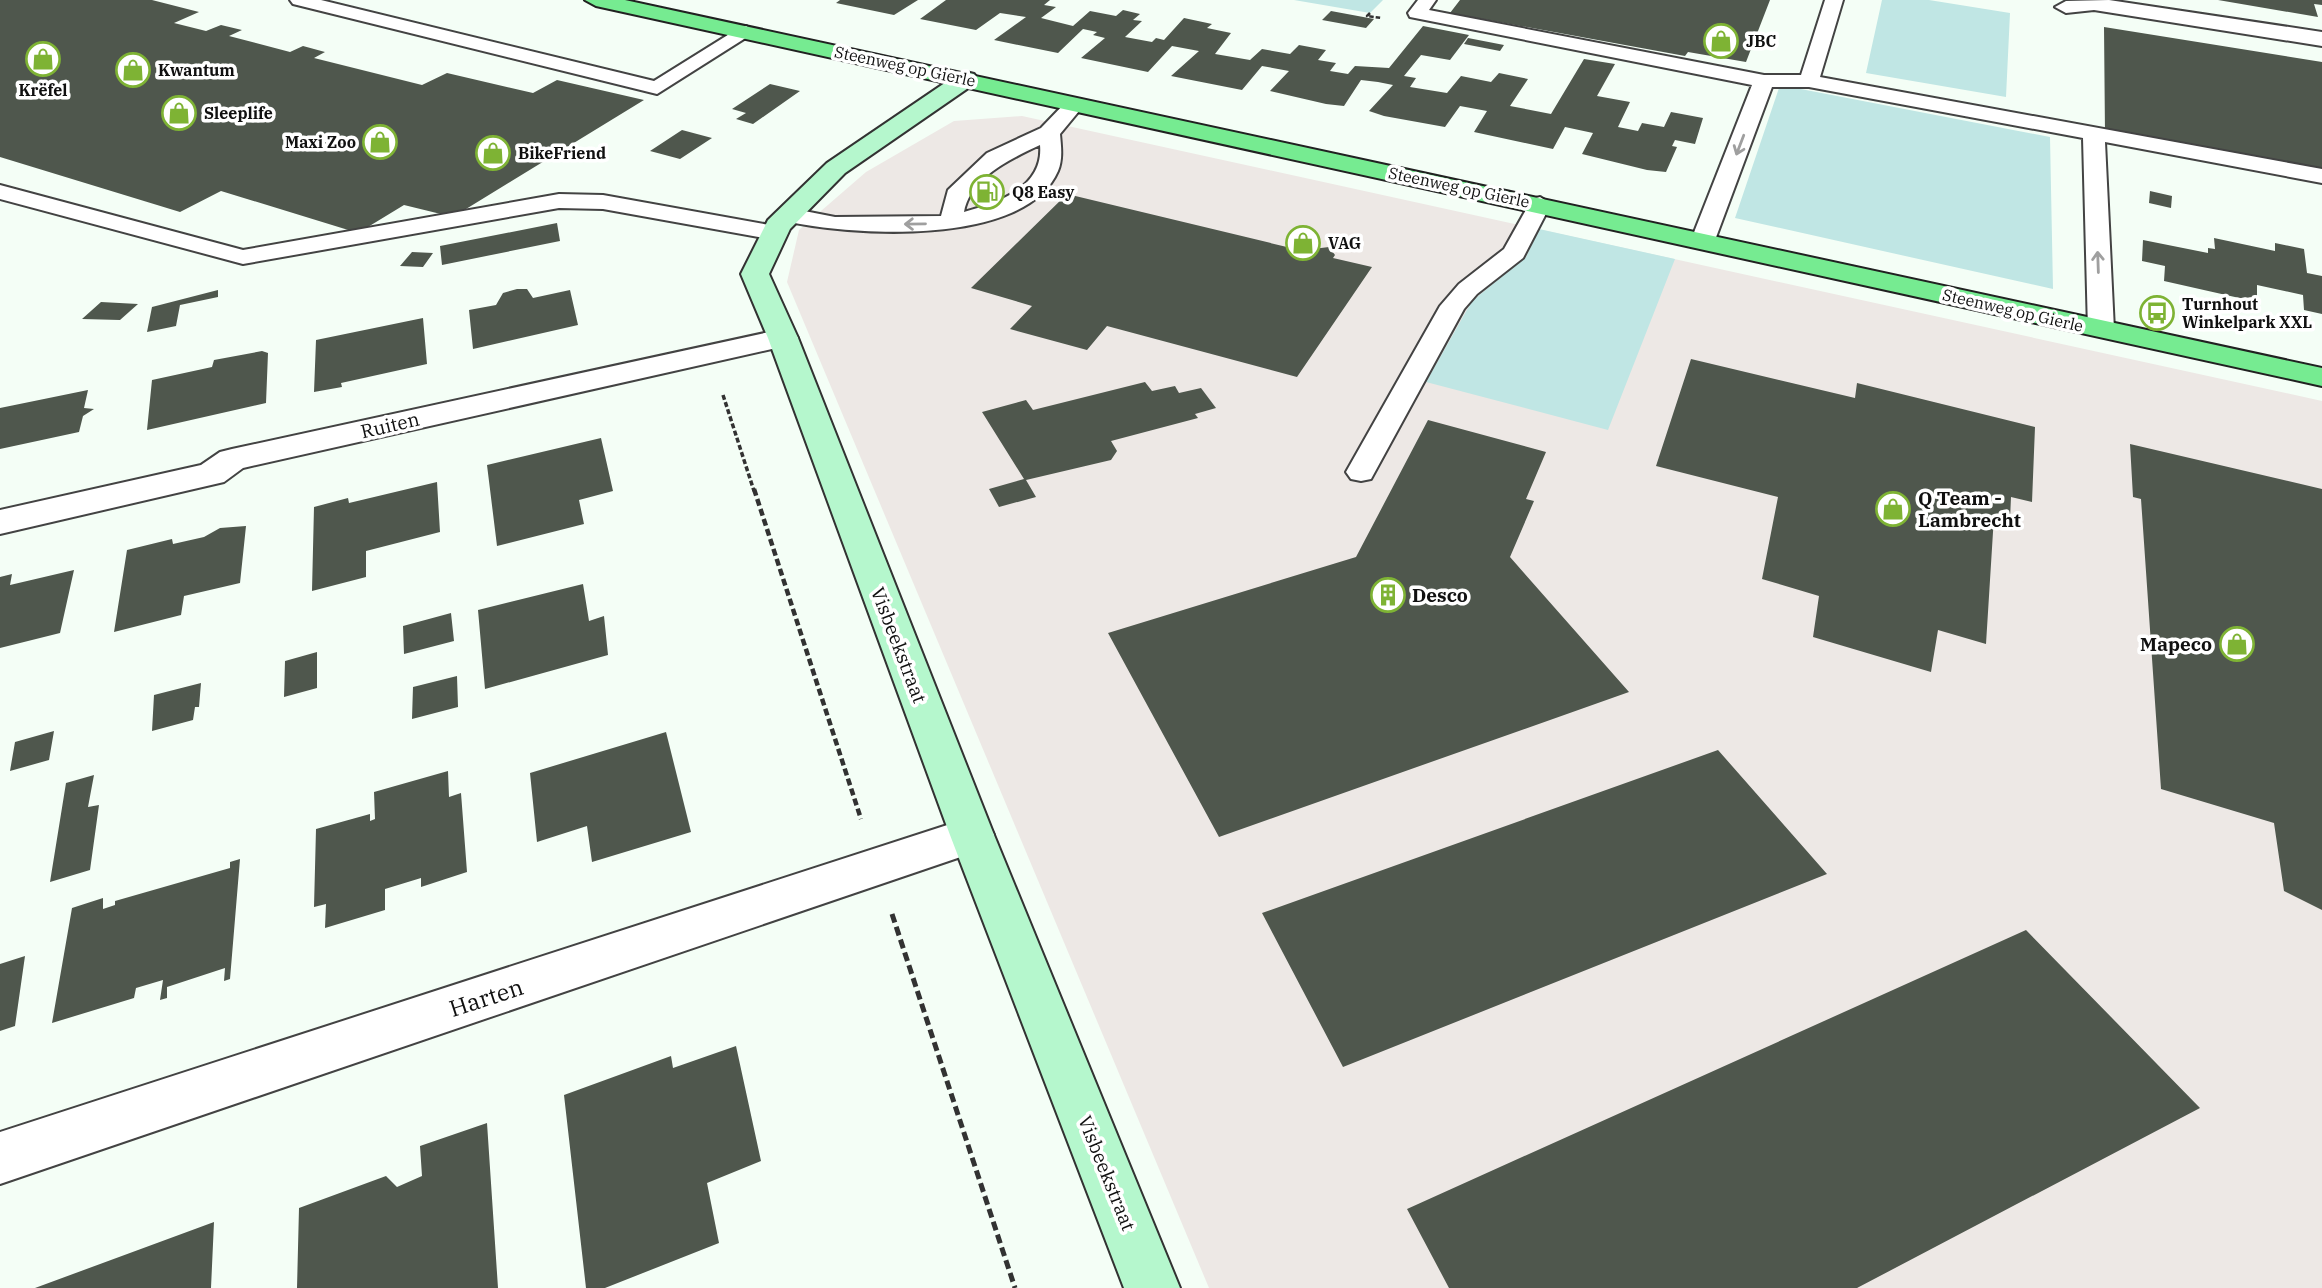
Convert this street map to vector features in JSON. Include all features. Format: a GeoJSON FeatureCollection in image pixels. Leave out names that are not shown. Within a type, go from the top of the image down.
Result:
{"type":"FeatureCollection","features":[{"type":"Feature","properties":{"kind":"main road","name":"Steenweg op Gierle"},"geometry":{"type":"LineString","coordinates":[[596,0],[1540,204],[2322,377]]}},
{"type":"Feature","properties":{"kind":"street"},"geometry":{"type":"LineString","coordinates":[[2066,7],[2094,4],[2318,40]]}},
{"type":"Feature","properties":{"kind":"street"},"geometry":{"type":"LineString","coordinates":[[2267,31],[2292,25]]}},
{"type":"Feature","properties":{"kind":"street","name":"Visbeekstraat"},"geometry":{"type":"LineString","coordinates":[[966,79],[836,169],[782,224],[755,274],[783,338],[972,835],[1152,1288]]}},
{"type":"Feature","properties":{"kind":"street","name":"Ruiten"},"geometry":{"type":"LineString","coordinates":[[0,522],[212,474],[232,460],[783,338]]}},
{"type":"Feature","properties":{"kind":"street","name":"Harten"},"geometry":{"type":"LineString","coordinates":[[0,1158],[972,835]]}},
{"type":"Feature","properties":{"kind":"lane"},"geometry":{"type":"LineString","coordinates":[[299,0],[657,88],[746,32]]}},
{"type":"Feature","properties":{"kind":"lane"},"geometry":{"type":"LineString","coordinates":[[1427,0],[1416,13],[1764,81],[1809,81],[2322,176]]}},
{"type":"Feature","properties":{"kind":"lane"},"geometry":{"type":"LineString","coordinates":[[1809,81],[1834,0]]}},
{"type":"Feature","properties":{"kind":"lane"},"geometry":{"type":"LineString","coordinates":[[1703,240],[1764,81]]}},
{"type":"Feature","properties":{"kind":"lane"},"geometry":{"type":"LineString","coordinates":[[951,223],[956,195],[995,158],[1049,133],[1074,105]]}},
{"type":"Feature","properties":{"kind":"lane"},"geometry":{"type":"LineString","coordinates":[[0,192],[243,257],[559,201],[603,202],[782,224],[951,223],[1019,202],[1049,172],[1052,145],[1049,133]]}},
{"type":"Feature","properties":{"kind":"lane"},"geometry":{"type":"LineString","coordinates":[[2094,133],[2101,330]]}},
{"type":"Feature","properties":{"kind":"lane"},"geometry":{"type":"LineString","coordinates":[[1361,472],[1453,306],[1468,289],[1514,253],[1540,204]]}},
{"type":"Feature","properties":{"kind":"shaded area"},"geometry":{"type":"Polygon","coordinates":[[[1294,0],[1383,0],[1370,13],[1294,0]]]}},
{"type":"Feature","properties":{"kind":"shaded area"},"geometry":{"type":"Polygon","coordinates":[[[1882,0],[1929,0],[2010,13],[2006,97],[1866,73],[1882,0]]]}},
{"type":"Feature","properties":{"kind":"shaded area"},"geometry":{"type":"Polygon","coordinates":[[[1780,85],[2050,137],[2053,289],[1735,218],[1780,85]]]}},
{"type":"Feature","properties":{"kind":"shaded area"},"geometry":{"type":"Polygon","coordinates":[[[1022,116],[2322,401],[2322,1288],[1209,1288],[787,282],[799,230],[866,172],[954,121],[1022,116]]]}},
{"type":"Feature","properties":{"kind":"shaded area"},"geometry":{"type":"Polygon","coordinates":[[[1539,229],[1675,259],[1608,430],[1426,382],[1472,301],[1526,257],[1539,229]]]}},
{"type":"Feature","properties":{"kind":"building"},"geometry":{"type":"Polygon","coordinates":[[[0,0],[152,0],[199,12],[174,23],[206,31],[221,25],[242,30],[229,36],[290,52],[303,46],[325,52],[314,58],[422,85],[447,73],[533,93],[557,80],[644,100],[453,217],[404,205],[358,233],[221,191],[180,212],[0,157],[0,0]]]}},
{"type":"Feature","properties":{"kind":"building"},"geometry":{"type":"Polygon","coordinates":[[[840,0],[918,0],[894,15],[836,3],[840,0]]]}},
{"type":"Feature","properties":{"kind":"building"},"geometry":{"type":"Polygon","coordinates":[[[946,0],[1050,0],[1044,5],[1056,7],[1041,18],[1073,26],[1090,11],[1116,16],[1123,10],[1140,14],[1133,20],[1142,21],[1125,37],[1152,42],[1156,38],[1164,40],[1184,18],[1212,24],[1207,28],[1231,33],[1215,54],[1250,60],[1262,49],[1290,54],[1299,45],[1326,50],[1318,60],[1336,63],[1330,71],[1348,74],[1355,66],[1389,68],[1423,26],[1469,35],[1450,60],[1421,55],[1404,76],[1416,78],[1410,87],[1447,93],[1461,76],[1491,82],[1499,73],[1528,79],[1510,106],[1551,114],[1584,59],[1615,64],[1597,96],[1630,102],[1618,127],[1638,131],[1642,123],[1664,127],[1671,112],[1703,118],[1695,144],[1675,140],[1672,146],[1677,147],[1666,172],[1647,170],[1582,154],[1593,133],[1565,127],[1553,149],[1474,132],[1487,111],[1460,106],[1445,127],[1369,111],[1393,85],[1361,80],[1344,106],[1326,104],[1270,91],[1289,71],[1262,66],[1242,90],[1171,76],[1199,51],[1172,46],[1148,72],[1081,58],[1105,38],[1093,35],[1097,32],[1083,29],[1058,53],[994,40],[1026,17],[1000,13],[976,30],[920,19],[946,0]]]}},
{"type":"Feature","properties":{"kind":"building"},"geometry":{"type":"Polygon","coordinates":[[[1460,0],[1770,0],[1746,62],[1688,52],[1685,56],[1450,13],[1460,0]]]}},
{"type":"Feature","properties":{"kind":"building"},"geometry":{"type":"Polygon","coordinates":[[[2218,0],[2322,0],[2322,5],[2314,4],[2318,17],[2218,0]]]}},
{"type":"Feature","properties":{"kind":"building"},"geometry":{"type":"Polygon","coordinates":[[[1331,11],[1374,19],[1366,28],[1322,20],[1331,11]]]}},
{"type":"Feature","properties":{"kind":"building"},"geometry":{"type":"Polygon","coordinates":[[[2104,27],[2322,62],[2322,170],[2105,134],[2104,27]]]}},
{"type":"Feature","properties":{"kind":"building"},"geometry":{"type":"Polygon","coordinates":[[[1468,38],[1504,45],[1500,51],[1464,44],[1468,38]]]}},
{"type":"Feature","properties":{"kind":"building"},"geometry":{"type":"Polygon","coordinates":[[[770,84],[800,91],[753,124],[736,119],[746,113],[732,109],[770,84]]]}},
{"type":"Feature","properties":{"kind":"building"},"geometry":{"type":"Polygon","coordinates":[[[682,130],[712,138],[680,159],[650,151],[682,130]]]}},
{"type":"Feature","properties":{"kind":"building"},"geometry":{"type":"Polygon","coordinates":[[[2150,191],[2172,196],[2171,208],[2149,203],[2150,191]]]}},
{"type":"Feature","properties":{"kind":"building"},"geometry":{"type":"Polygon","coordinates":[[[1067,194],[1312,253],[1313,249],[1329,247],[1335,255],[1333,258],[1372,267],[1297,377],[1107,326],[1087,350],[1010,329],[1032,306],[971,288],[1067,194]]]}},
{"type":"Feature","properties":{"kind":"building"},"geometry":{"type":"Polygon","coordinates":[[[557,223],[560,241],[442,265],[440,246],[557,223]]]}},
{"type":"Feature","properties":{"kind":"building"},"geometry":{"type":"Polygon","coordinates":[[[2214,238],[2275,251],[2275,243],[2304,249],[2307,273],[2322,276],[2322,314],[2304,310],[2303,295],[2257,285],[2257,302],[2164,281],[2165,266],[2142,261],[2143,240],[2208,253],[2208,248],[2215,249],[2214,238]]]}},
{"type":"Feature","properties":{"kind":"building"},"geometry":{"type":"Polygon","coordinates":[[[412,252],[433,253],[423,267],[400,266],[412,252]]]}},
{"type":"Feature","properties":{"kind":"building"},"geometry":{"type":"Polygon","coordinates":[[[527,289],[533,298],[570,290],[578,325],[473,349],[469,310],[496,305],[503,293],[527,289]]]}},
{"type":"Feature","properties":{"kind":"building"},"geometry":{"type":"Polygon","coordinates":[[[218,290],[218,297],[180,305],[176,326],[147,332],[152,307],[218,290]]]}},
{"type":"Feature","properties":{"kind":"building"},"geometry":{"type":"Polygon","coordinates":[[[101,302],[138,304],[120,320],[82,319],[101,302]]]}},
{"type":"Feature","properties":{"kind":"building"},"geometry":{"type":"Polygon","coordinates":[[[423,318],[427,364],[341,383],[342,387],[314,392],[316,340],[423,318]]]}},
{"type":"Feature","properties":{"kind":"building"},"geometry":{"type":"Polygon","coordinates":[[[262,351],[268,353],[266,403],[147,430],[152,380],[212,367],[214,360],[262,351]]]}},
{"type":"Feature","properties":{"kind":"building","name":"Q Team - Lambrecht"},"geometry":{"type":"Polygon","coordinates":[[[1691,359],[1855,398],[1857,383],[2035,427],[2032,502],[2011,497],[2010,520],[1994,516],[1986,644],[1938,630],[1931,672],[1813,637],[1819,596],[1762,579],[1778,497],[1656,466],[1691,359]]]}},
{"type":"Feature","properties":{"kind":"building"},"geometry":{"type":"Polygon","coordinates":[[[1145,382],[1152,391],[1175,386],[1179,393],[1201,388],[1216,408],[1195,414],[1198,418],[1111,441],[1117,451],[1111,460],[1026,480],[1036,497],[999,507],[989,489],[1024,479],[982,412],[1026,400],[1033,410],[1145,382]]]}},
{"type":"Feature","properties":{"kind":"building"},"geometry":{"type":"Polygon","coordinates":[[[88,390],[84,408],[94,409],[83,416],[79,432],[0,449],[0,408],[88,390]]]}},
{"type":"Feature","properties":{"kind":"building","name":"Desco"},"geometry":{"type":"Polygon","coordinates":[[[1428,420],[1546,452],[1526,499],[1534,501],[1510,557],[1629,692],[1219,837],[1108,633],[1356,557],[1428,420]]]}},
{"type":"Feature","properties":{"kind":"building"},"geometry":{"type":"Polygon","coordinates":[[[601,438],[613,491],[579,500],[584,524],[497,546],[487,465],[601,438]]]}},
{"type":"Feature","properties":{"kind":"building","name":"Mapeco"},"geometry":{"type":"Polygon","coordinates":[[[2130,444],[2322,489],[2322,910],[2284,891],[2274,823],[2161,789],[2141,499],[2133,497],[2130,444]]]}},
{"type":"Feature","properties":{"kind":"building"},"geometry":{"type":"Polygon","coordinates":[[[437,482],[440,532],[366,551],[366,577],[312,591],[314,507],[348,498],[349,503],[437,482]]]}},
{"type":"Feature","properties":{"kind":"building"},"geometry":{"type":"Polygon","coordinates":[[[246,526],[240,583],[184,596],[181,615],[114,632],[127,550],[172,539],[173,544],[204,537],[220,528],[246,526]]]}},
{"type":"Feature","properties":{"kind":"building"},"geometry":{"type":"Polygon","coordinates":[[[74,570],[60,633],[0,648],[0,577],[12,574],[10,585],[74,570]]]}},
{"type":"Feature","properties":{"kind":"building"},"geometry":{"type":"Polygon","coordinates":[[[583,584],[589,621],[604,616],[608,655],[485,689],[478,610],[583,584]]]}},
{"type":"Feature","properties":{"kind":"building"},"geometry":{"type":"Polygon","coordinates":[[[451,613],[454,641],[404,654],[403,626],[451,613]]]}},
{"type":"Feature","properties":{"kind":"building"},"geometry":{"type":"Polygon","coordinates":[[[317,652],[317,688],[284,697],[285,661],[317,652]]]}},
{"type":"Feature","properties":{"kind":"building"},"geometry":{"type":"Polygon","coordinates":[[[457,676],[458,707],[412,719],[413,687],[457,676]]]}},
{"type":"Feature","properties":{"kind":"building"},"geometry":{"type":"Polygon","coordinates":[[[201,683],[199,707],[195,707],[193,720],[152,731],[154,695],[201,683]]]}},
{"type":"Feature","properties":{"kind":"building"},"geometry":{"type":"Polygon","coordinates":[[[54,731],[49,760],[10,771],[15,742],[54,731]]]}},
{"type":"Feature","properties":{"kind":"building"},"geometry":{"type":"Polygon","coordinates":[[[666,732],[691,832],[592,862],[587,826],[537,842],[530,773],[666,732]]]}},
{"type":"Feature","properties":{"kind":"building"},"geometry":{"type":"Polygon","coordinates":[[[1718,750],[1827,874],[1343,1067],[1262,913],[1718,750]]]}},
{"type":"Feature","properties":{"kind":"building"},"geometry":{"type":"Polygon","coordinates":[[[448,771],[449,797],[461,793],[467,872],[421,887],[421,878],[385,889],[385,910],[325,928],[326,904],[314,907],[316,829],[370,814],[370,821],[375,819],[374,792],[448,771]]]}},
{"type":"Feature","properties":{"kind":"building"},"geometry":{"type":"Polygon","coordinates":[[[94,775],[88,807],[99,805],[90,870],[50,882],[66,783],[94,775]]]}},
{"type":"Feature","properties":{"kind":"building"},"geometry":{"type":"Polygon","coordinates":[[[240,859],[230,979],[224,981],[225,968],[167,987],[167,998],[160,1000],[163,980],[136,988],[134,998],[52,1023],[72,908],[103,898],[103,909],[115,905],[115,901],[230,868],[230,862],[240,859]]]}},
{"type":"Feature","properties":{"kind":"building"},"geometry":{"type":"Polygon","coordinates":[[[2026,930],[2200,1108],[1857,1288],[1449,1288],[1407,1209],[2026,930]]]}},
{"type":"Feature","properties":{"kind":"building"},"geometry":{"type":"Polygon","coordinates":[[[25,956],[15,1026],[0,1031],[0,964],[25,956]]]}},
{"type":"Feature","properties":{"kind":"building"},"geometry":{"type":"Polygon","coordinates":[[[736,1046],[761,1161],[707,1183],[719,1243],[605,1288],[586,1288],[564,1095],[671,1056],[673,1068],[736,1046]]]}},
{"type":"Feature","properties":{"kind":"building"},"geometry":{"type":"Polygon","coordinates":[[[487,1123],[498,1288],[297,1288],[299,1208],[386,1176],[397,1187],[422,1176],[420,1146],[487,1123]]]}},
{"type":"Feature","properties":{"kind":"building"},"geometry":{"type":"Polygon","coordinates":[[[214,1222],[211,1288],[35,1288],[214,1222]]]}},
{"type":"Feature","properties":{"kind":"place","name":"JBC"},"geometry":{"type":"Point","coordinates":[1721,41]}},
{"type":"Feature","properties":{"kind":"place","name":"Krëfel"},"geometry":{"type":"Point","coordinates":[43,59]}},
{"type":"Feature","properties":{"kind":"place","name":"Kwantum"},"geometry":{"type":"Point","coordinates":[133,70]}},
{"type":"Feature","properties":{"kind":"place","name":"Sleeplife"},"geometry":{"type":"Point","coordinates":[179,113]}},
{"type":"Feature","properties":{"kind":"place","name":"Maxi Zoo"},"geometry":{"type":"Point","coordinates":[380,142]}},
{"type":"Feature","properties":{"kind":"place","name":"BikeFriend"},"geometry":{"type":"Point","coordinates":[493,153]}},
{"type":"Feature","properties":{"kind":"place","name":"Q8 Easy"},"geometry":{"type":"Point","coordinates":[987,192]}},
{"type":"Feature","properties":{"kind":"place","name":"VAG"},"geometry":{"type":"Point","coordinates":[1303,243]}},
{"type":"Feature","properties":{"kind":"place","name":"Turnhout Winkelpark XXL"},"geometry":{"type":"Point","coordinates":[2157,313]}},
{"type":"Feature","properties":{"kind":"place","name":"Q Team - Lambrecht"},"geometry":{"type":"Point","coordinates":[1893,509]}},
{"type":"Feature","properties":{"kind":"place","name":"Desco"},"geometry":{"type":"Point","coordinates":[1388,595]}},
{"type":"Feature","properties":{"kind":"place","name":"Mapeco"},"geometry":{"type":"Point","coordinates":[2237,644]}}]}
